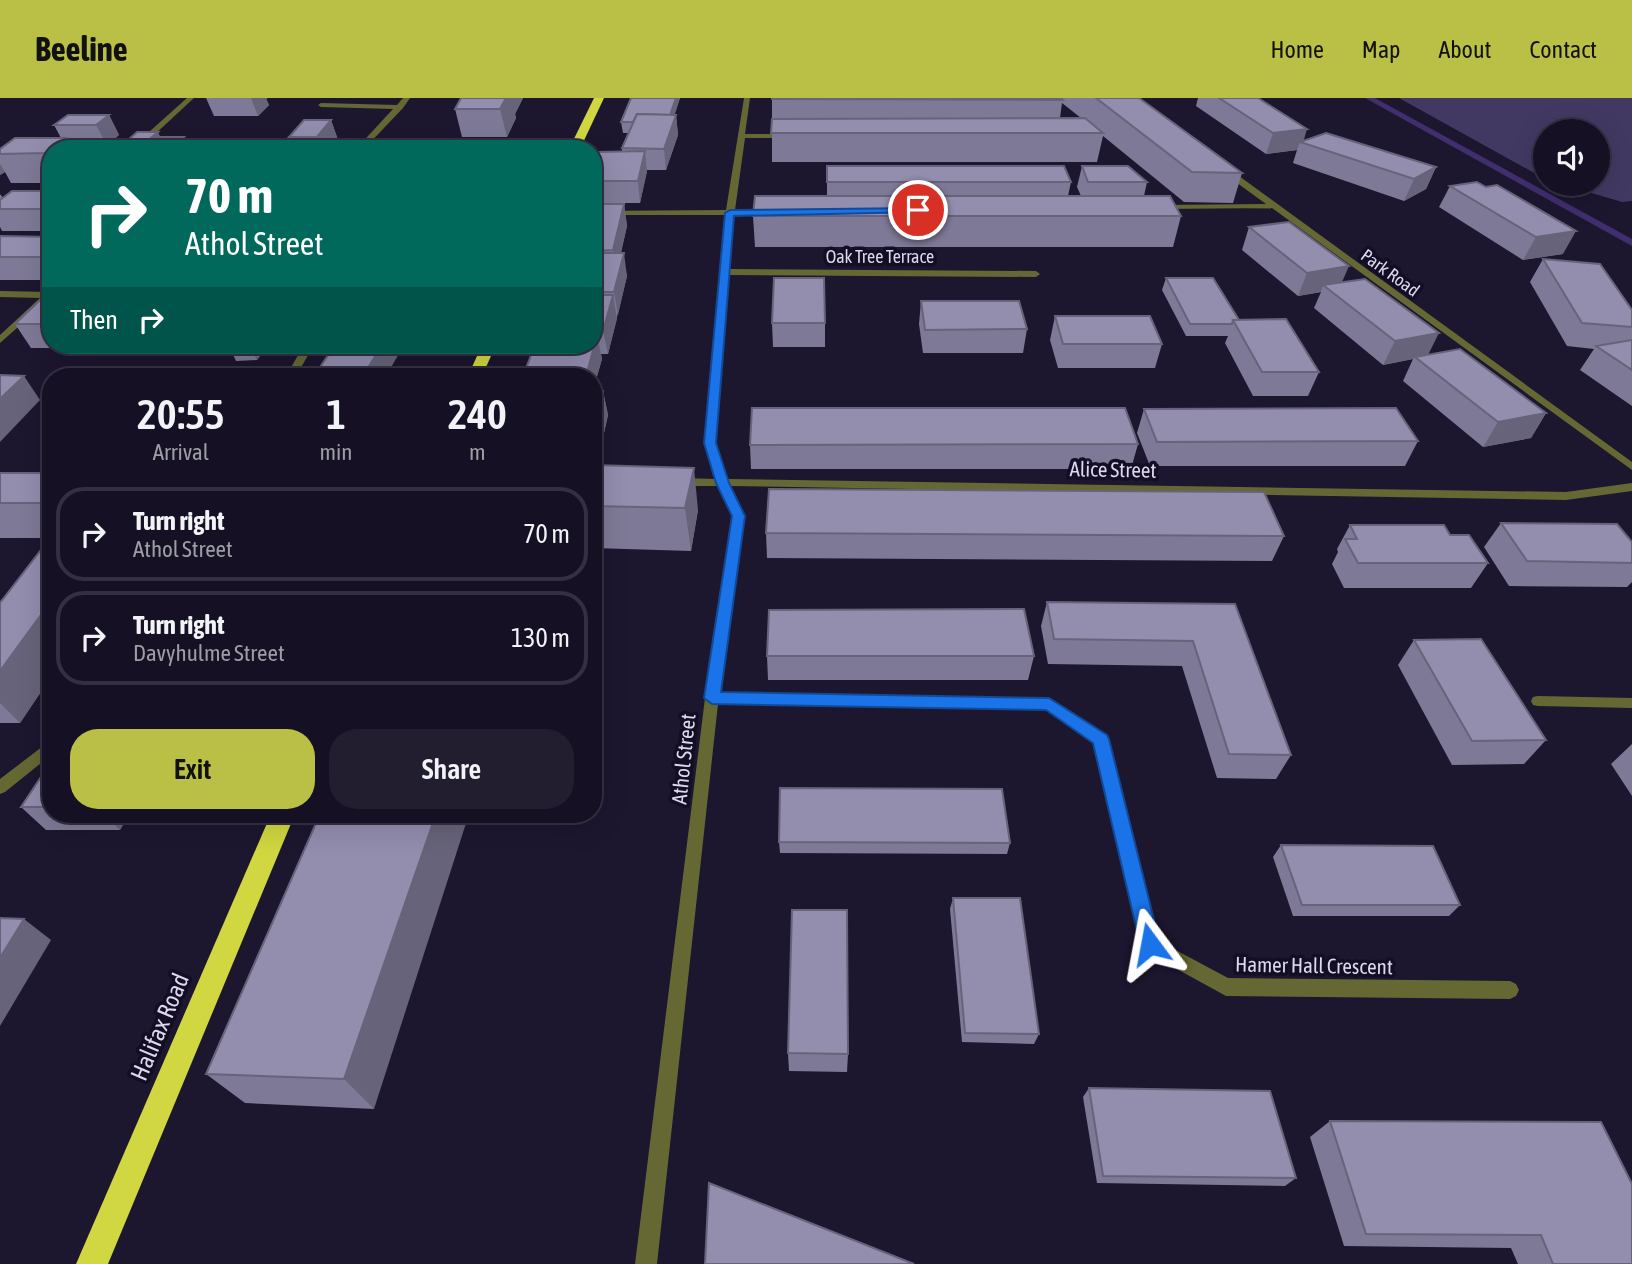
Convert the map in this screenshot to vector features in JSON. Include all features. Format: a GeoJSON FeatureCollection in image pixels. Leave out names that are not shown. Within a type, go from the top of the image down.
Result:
{"type":"FeatureCollection","features":[{"type":"Feature","properties":{"kind":"highway"},"geometry":{"type":"LineString","coordinates":[[579,140],[599,98]]}},
{"type":"Feature","properties":{"kind":"highway","name":"Halifax Road"},"geometry":{"type":"LineString","coordinates":[[92,1264],[279,823]]}},
{"type":"Feature","properties":{"kind":"street"},"geometry":{"type":"LineString","coordinates":[[144,140],[191,98]]}},
{"type":"Feature","properties":{"kind":"street"},"geometry":{"type":"LineString","coordinates":[[369,140],[407,98]]}},
{"type":"Feature","properties":{"kind":"street","name":"Athol Street"},"geometry":{"type":"LineString","coordinates":[[646,1264],[712,698],[738,516],[723,483],[710,443],[730,213],[747,98]]}},
{"type":"Feature","properties":{"kind":"street"},"geometry":{"type":"LineString","coordinates":[[321,105],[401,107]]}},
{"type":"Feature","properties":{"kind":"street"},"geometry":{"type":"LineString","coordinates":[[742,136],[798,136]]}},
{"type":"Feature","properties":{"kind":"street","name":"Park Road"},"geometry":{"type":"LineString","coordinates":[[1218,164],[1270,206],[1632,467]]}},
{"type":"Feature","properties":{"kind":"street"},"geometry":{"type":"LineString","coordinates":[[1147,207],[1270,206]]}},
{"type":"Feature","properties":{"kind":"street"},"geometry":{"type":"LineString","coordinates":[[602,213],[785,212]]}},
{"type":"Feature","properties":{"kind":"street","name":"Oak Tree Terrace"},"geometry":{"type":"LineString","coordinates":[[724,272],[1036,274]]}},
{"type":"Feature","properties":{"kind":"street"},"geometry":{"type":"LineString","coordinates":[[0,294],[42,295]]}},
{"type":"Feature","properties":{"kind":"street"},"geometry":{"type":"LineString","coordinates":[[0,340],[42,302]]}},
{"type":"Feature","properties":{"kind":"street","name":"Alice Street"},"geometry":{"type":"LineString","coordinates":[[671,482],[1566,496],[1632,487]]}},
{"type":"Feature","properties":{"kind":"street","name":"Hamer Hall Crescent"},"geometry":{"type":"LineString","coordinates":[[712,698],[1049,704],[1101,739],[1150,944],[1226,987],[1510,990]]}},
{"type":"Feature","properties":{"kind":"street"},"geometry":{"type":"LineString","coordinates":[[1538,701],[1632,703]]}},
{"type":"Feature","properties":{"kind":"street"},"geometry":{"type":"LineString","coordinates":[[0,788],[42,753]]}},
{"type":"Feature","properties":{"kind":"shaded area"},"geometry":{"type":"Polygon","coordinates":[[[1399,98],[1632,98],[1632,201],[1622,202],[1602,196],[1610,196],[1610,119],[1533,119],[1533,172],[1399,98]]]}},
{"type":"Feature","properties":{"kind":"building"},"geometry":{"type":"Polygon","coordinates":[[[461,98],[506,98],[500,109],[455,109],[461,98]]]}},
{"type":"Feature","properties":{"kind":"building"},"geometry":{"type":"Polygon","coordinates":[[[631,98],[676,98],[670,115],[637,114],[633,122],[621,122],[631,98]]]}},
{"type":"Feature","properties":{"kind":"building"},"geometry":{"type":"Polygon","coordinates":[[[1061,98],[1063,100],[772,99],[1061,98]]]}},
{"type":"Feature","properties":{"kind":"building"},"geometry":{"type":"Polygon","coordinates":[[[1096,98],[1139,98],[1242,173],[1192,172],[1096,98]]]}},
{"type":"Feature","properties":{"kind":"building"},"geometry":{"type":"Polygon","coordinates":[[[1219,98],[1258,98],[1307,129],[1273,133],[1219,98]]]}},
{"type":"Feature","properties":{"kind":"building"},"geometry":{"type":"Polygon","coordinates":[[[637,114],[676,115],[664,149],[622,148],[637,114]]]}},
{"type":"Feature","properties":{"kind":"building"},"geometry":{"type":"Polygon","coordinates":[[[68,115],[109,115],[96,125],[54,125],[68,115]]]}},
{"type":"Feature","properties":{"kind":"building"},"geometry":{"type":"Polygon","coordinates":[[[1085,118],[1103,133],[771,133],[772,119],[1085,118]]]}},
{"type":"Feature","properties":{"kind":"building"},"geometry":{"type":"Polygon","coordinates":[[[304,120],[331,120],[317,137],[289,137],[304,120]]]}},
{"type":"Feature","properties":{"kind":"building"},"geometry":{"type":"Polygon","coordinates":[[[137,132],[158,132],[152,137],[184,137],[181,140],[128,140],[137,132]]]}},
{"type":"Feature","properties":{"kind":"building"},"geometry":{"type":"Polygon","coordinates":[[[1326,133],[1436,167],[1414,179],[1300,142],[1326,133]]]}},
{"type":"Feature","properties":{"kind":"building"},"geometry":{"type":"Polygon","coordinates":[[[15,138],[65,138],[42,140],[42,153],[0,154],[0,149],[15,138]]]}},
{"type":"Feature","properties":{"kind":"building"},"geometry":{"type":"Polygon","coordinates":[[[645,151],[638,181],[602,181],[602,152],[645,151]]]}},
{"type":"Feature","properties":{"kind":"building"},"geometry":{"type":"Polygon","coordinates":[[[827,166],[1064,166],[1071,182],[827,182],[827,166]]]}},
{"type":"Feature","properties":{"kind":"building"},"geometry":{"type":"Polygon","coordinates":[[[1082,166],[1128,166],[1147,182],[1088,182],[1082,166]]]}},
{"type":"Feature","properties":{"kind":"building"},"geometry":{"type":"Polygon","coordinates":[[[1477,182],[1486,187],[1497,185],[1576,231],[1536,237],[1450,186],[1477,182]]]}},
{"type":"Feature","properties":{"kind":"building"},"geometry":{"type":"Polygon","coordinates":[[[12,191],[42,191],[42,209],[0,209],[0,200],[12,191]]]}},
{"type":"Feature","properties":{"kind":"building"},"geometry":{"type":"Polygon","coordinates":[[[755,196],[1170,196],[1181,216],[753,216],[755,196]]]}},
{"type":"Feature","properties":{"kind":"building"},"geometry":{"type":"Polygon","coordinates":[[[602,204],[624,204],[613,250],[602,251],[602,204]]]}},
{"type":"Feature","properties":{"kind":"building"},"geometry":{"type":"Polygon","coordinates":[[[1289,222],[1349,266],[1307,273],[1249,227],[1289,222]]]}},
{"type":"Feature","properties":{"kind":"building"},"geometry":{"type":"Polygon","coordinates":[[[0,236],[42,237],[42,257],[0,257],[0,236]]]}},
{"type":"Feature","properties":{"kind":"building"},"geometry":{"type":"Polygon","coordinates":[[[602,253],[624,253],[614,292],[602,292],[602,253]]]}},
{"type":"Feature","properties":{"kind":"building"},"geometry":{"type":"Polygon","coordinates":[[[1543,259],[1600,264],[1632,310],[1632,327],[1582,323],[1543,259]]]}},
{"type":"Feature","properties":{"kind":"building"},"geometry":{"type":"Polygon","coordinates":[[[774,278],[824,278],[825,323],[772,323],[774,278]]]}},
{"type":"Feature","properties":{"kind":"building"},"geometry":{"type":"Polygon","coordinates":[[[1166,278],[1213,278],[1239,320],[1233,320],[1232,324],[1190,324],[1166,278]]]}},
{"type":"Feature","properties":{"kind":"building"},"geometry":{"type":"Polygon","coordinates":[[[1365,279],[1439,333],[1395,341],[1323,285],[1365,279]]]}},
{"type":"Feature","properties":{"kind":"building"},"geometry":{"type":"Polygon","coordinates":[[[602,295],[613,295],[603,331],[602,295]]]}},
{"type":"Feature","properties":{"kind":"building"},"geometry":{"type":"Polygon","coordinates":[[[39,301],[42,301],[42,324],[15,324],[39,301]]]}},
{"type":"Feature","properties":{"kind":"building"},"geometry":{"type":"Polygon","coordinates":[[[921,301],[1019,301],[1027,329],[925,330],[921,301]]]}},
{"type":"Feature","properties":{"kind":"building"},"geometry":{"type":"Polygon","coordinates":[[[1055,316],[1150,316],[1162,344],[1063,344],[1055,316]]]}},
{"type":"Feature","properties":{"kind":"building"},"geometry":{"type":"Polygon","coordinates":[[[1286,319],[1319,372],[1262,372],[1233,320],[1286,319]]]}},
{"type":"Feature","properties":{"kind":"building"},"geometry":{"type":"Polygon","coordinates":[[[1632,340],[1632,370],[1596,346],[1632,340]]]}},
{"type":"Feature","properties":{"kind":"building"},"geometry":{"type":"Polygon","coordinates":[[[1460,349],[1546,413],[1498,422],[1415,357],[1460,349]]]}},
{"type":"Feature","properties":{"kind":"building"},"geometry":{"type":"Polygon","coordinates":[[[329,354],[376,354],[368,368],[319,368],[329,354]]]}},
{"type":"Feature","properties":{"kind":"building"},"geometry":{"type":"Polygon","coordinates":[[[532,354],[592,354],[588,368],[526,368],[532,354]]]}},
{"type":"Feature","properties":{"kind":"building"},"geometry":{"type":"Polygon","coordinates":[[[0,375],[24,376],[0,399],[0,375]]]}},
{"type":"Feature","properties":{"kind":"building"},"geometry":{"type":"Polygon","coordinates":[[[752,408],[1125,408],[1138,444],[750,445],[752,408]]]}},
{"type":"Feature","properties":{"kind":"building"},"geometry":{"type":"Polygon","coordinates":[[[1396,408],[1418,441],[1157,442],[1144,409],[1396,408]]]}},
{"type":"Feature","properties":{"kind":"building"},"geometry":{"type":"Polygon","coordinates":[[[602,465],[694,468],[685,508],[602,506],[602,465]]]}},
{"type":"Feature","properties":{"kind":"building"},"geometry":{"type":"Polygon","coordinates":[[[0,473],[42,473],[42,503],[0,503],[0,473]]]}},
{"type":"Feature","properties":{"kind":"building"},"geometry":{"type":"Polygon","coordinates":[[[769,489],[1264,492],[1284,536],[766,533],[769,489]]]}},
{"type":"Feature","properties":{"kind":"building"},"geometry":{"type":"Polygon","coordinates":[[[1501,523],[1617,524],[1632,542],[1632,563],[1527,561],[1501,523]]]}},
{"type":"Feature","properties":{"kind":"building"},"geometry":{"type":"Polygon","coordinates":[[[1350,525],[1444,525],[1450,535],[1469,535],[1488,563],[1358,563],[1345,539],[1357,539],[1350,525]]]}},
{"type":"Feature","properties":{"kind":"building"},"geometry":{"type":"Polygon","coordinates":[[[42,549],[42,613],[0,671],[0,603],[42,549]]]}},
{"type":"Feature","properties":{"kind":"building"},"geometry":{"type":"Polygon","coordinates":[[[1047,602],[1235,604],[1291,755],[1229,754],[1193,641],[1054,639],[1047,602]]]}},
{"type":"Feature","properties":{"kind":"building"},"geometry":{"type":"Polygon","coordinates":[[[1024,609],[1034,656],[767,656],[769,610],[1024,609]]]}},
{"type":"Feature","properties":{"kind":"building"},"geometry":{"type":"Polygon","coordinates":[[[1481,639],[1546,740],[1472,741],[1414,640],[1481,639]]]}},
{"type":"Feature","properties":{"kind":"building"},"geometry":{"type":"Polygon","coordinates":[[[42,776],[42,807],[21,807],[42,776]]]}},
{"type":"Feature","properties":{"kind":"building"},"geometry":{"type":"Polygon","coordinates":[[[780,788],[1002,789],[1010,843],[779,842],[780,788]]]}},
{"type":"Feature","properties":{"kind":"building"},"geometry":{"type":"Polygon","coordinates":[[[316,823],[433,823],[344,1079],[206,1074],[316,823]]]}},
{"type":"Feature","properties":{"kind":"building"},"geometry":{"type":"Polygon","coordinates":[[[1281,845],[1433,846],[1460,905],[1302,905],[1281,845]]]}},
{"type":"Feature","properties":{"kind":"building"},"geometry":{"type":"Polygon","coordinates":[[[953,898],[1020,898],[1039,1034],[965,1033],[953,898]]]}},
{"type":"Feature","properties":{"kind":"building"},"geometry":{"type":"Polygon","coordinates":[[[792,910],[847,910],[848,1054],[788,1053],[792,910]]]}},
{"type":"Feature","properties":{"kind":"building"},"geometry":{"type":"Polygon","coordinates":[[[0,918],[24,919],[0,958],[0,918]]]}},
{"type":"Feature","properties":{"kind":"building"},"geometry":{"type":"Polygon","coordinates":[[[1089,1088],[1270,1091],[1296,1178],[1103,1176],[1089,1088]]]}},
{"type":"Feature","properties":{"kind":"building"},"geometry":{"type":"Polygon","coordinates":[[[1330,1121],[1601,1122],[1632,1184],[1632,1264],[1553,1264],[1541,1235],[1366,1234],[1330,1121]]]}},
{"type":"Feature","properties":{"kind":"building"},"geometry":{"type":"Polygon","coordinates":[[[709,1183],[914,1264],[705,1264],[709,1183]]]}},
{"type":"Feature","properties":{"kind":"waterway"},"geometry":{"type":"LineString","coordinates":[[1369,98],[1632,243]]}},
{"type":"Feature","properties":{"kind":"route"},"geometry":{"type":"LineString","coordinates":[[918,210],[730,213],[710,443],[723,483],[738,516],[712,698],[1049,704],[1101,739],[1150,944]]}}]}
